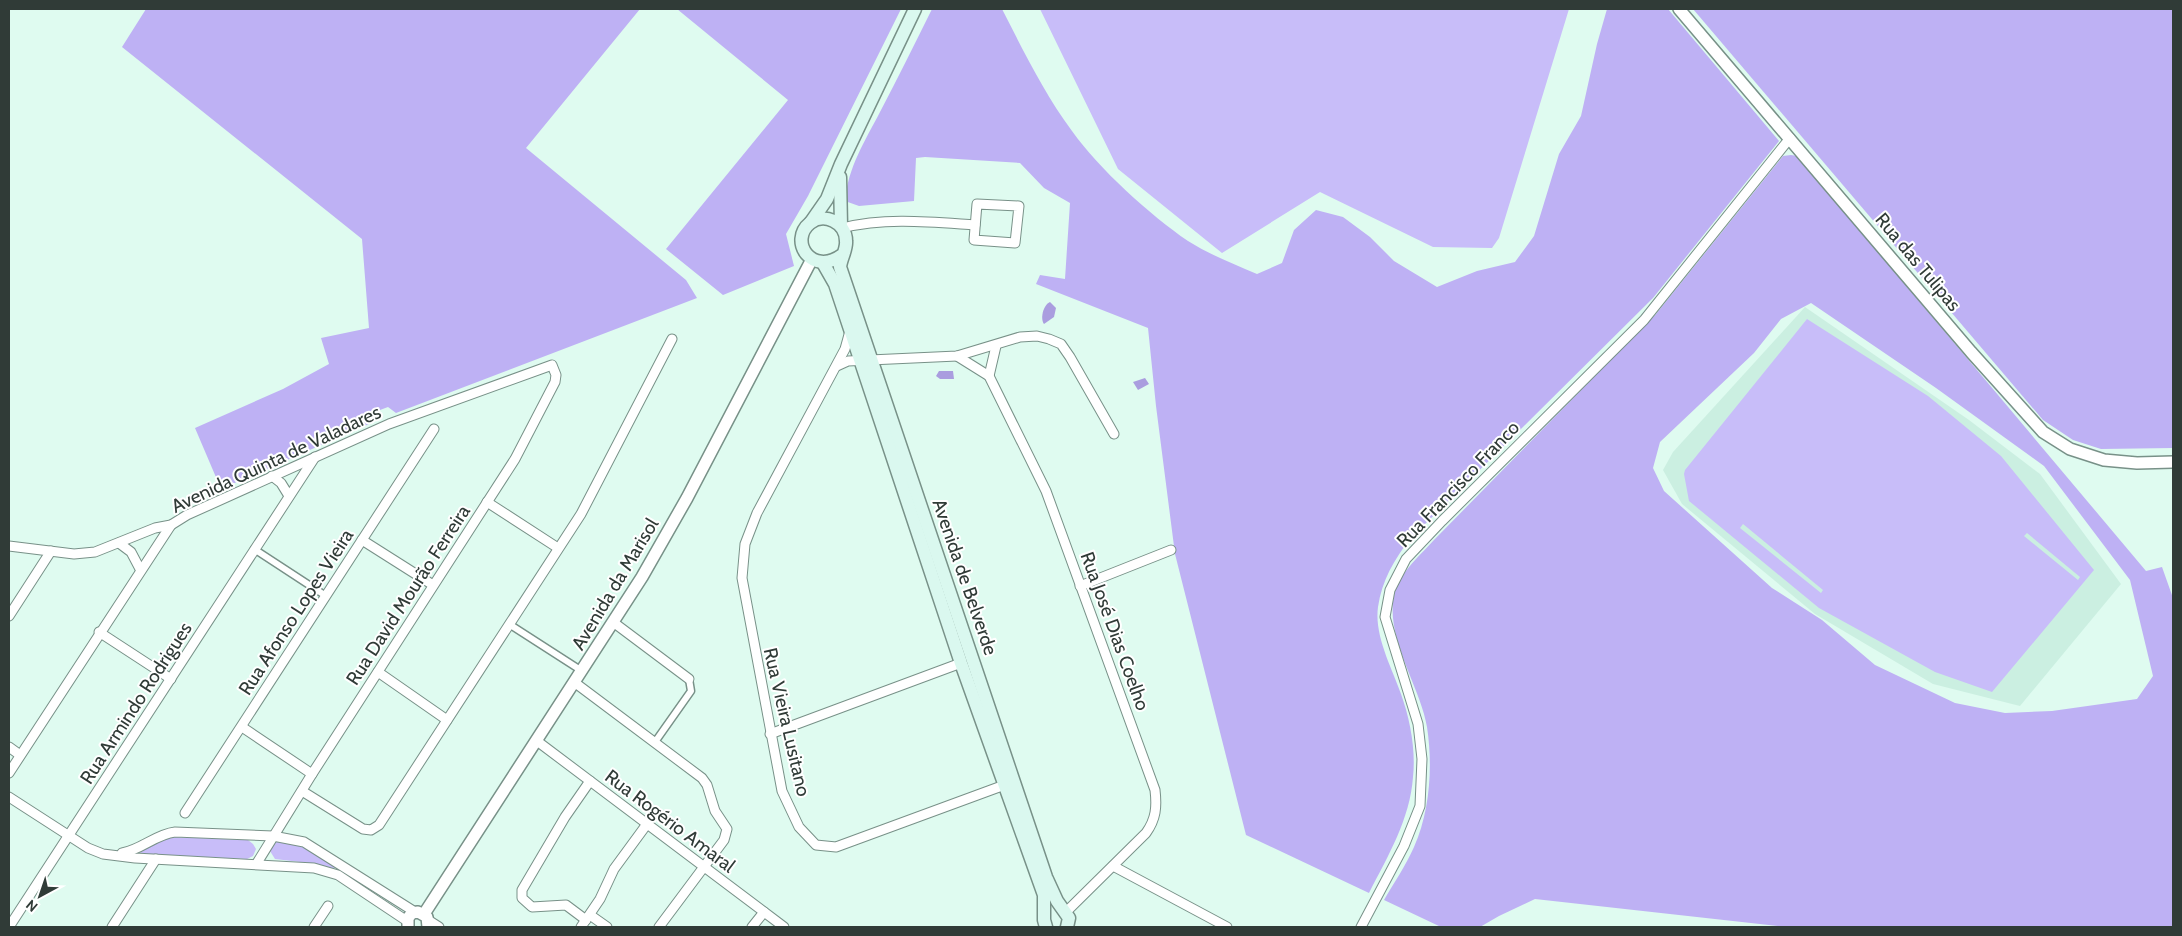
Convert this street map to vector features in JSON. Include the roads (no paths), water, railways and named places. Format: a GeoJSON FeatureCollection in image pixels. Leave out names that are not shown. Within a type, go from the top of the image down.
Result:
{"type":"FeatureCollection","features":[{"type":"Feature","properties":{"kind":"main road"},"geometry":{"type":"LineString","coordinates":[[811,222],[828,199],[841,164],[915,9]]}},
{"type":"Feature","properties":{"kind":"main road","name":"Avenida de Belverde"},"geometry":{"type":"LineString","coordinates":[[841,164],[839,193],[842,227],[847,241],[840,267],[866,360],[961,663],[1046,877],[1066,917]]}},
{"type":"Feature","properties":{"kind":"main road"},"geometry":{"type":"LineString","coordinates":[[811,222],[827,218],[842,227]]}},
{"type":"Feature","properties":{"kind":"main road","name":"Avenida de Belverde"},"geometry":{"type":"LineString","coordinates":[[811,222],[804,232],[802,244],[804,250],[818,261],[835,284],[850,331],[866,360],[1010,783],[1044,895],[1043,924]]}},
{"type":"Feature","properties":{"kind":"main road"},"geometry":{"type":"LineString","coordinates":[[818,261],[833,261],[842,255]]}},
{"type":"Feature","properties":{"kind":"main road"},"geometry":{"type":"LineString","coordinates":[[1043,924],[1052,909],[1080,927]]}},
{"type":"Feature","properties":{"kind":"street","name":"Rua das Tulipas"},"geometry":{"type":"LineString","coordinates":[[1679,9],[1975,357],[2042,432],[2070,449],[2104,460],[2173,462]]}},
{"type":"Feature","properties":{"kind":"street","name":"Rua Francisco Franco"},"geometry":{"type":"LineString","coordinates":[[1362,927],[1404,846],[1420,806],[1422,759],[1418,724],[1385,618],[1390,590],[1406,559],[1644,320],[1790,138]]}},
{"type":"Feature","properties":{"kind":"street"},"geometry":{"type":"LineString","coordinates":[[977,204],[1019,206],[1015,243],[974,240],[975,225],[977,204]]}},
{"type":"Feature","properties":{"kind":"street"},"geometry":{"type":"LineString","coordinates":[[842,227],[866,222],[902,221],[975,225]]}},
{"type":"Feature","properties":{"kind":"street","name":"Avenida da Marisol"},"geometry":{"type":"LineString","coordinates":[[418,920],[614,622],[687,498],[818,261]]}},
{"type":"Feature","properties":{"kind":"street","name":"Rua Vieira Lusitano"},"geometry":{"type":"LineString","coordinates":[[850,331],[845,349],[837,366],[757,513],[745,544],[742,578],[782,791],[799,828],[816,845],[836,847],[1010,783]]}},
{"type":"Feature","properties":{"kind":"street"},"geometry":{"type":"LineString","coordinates":[[837,366],[848,361],[957,356],[996,346],[1020,337],[1037,336],[1049,338],[1061,344],[1070,357],[1114,434]]}},
{"type":"Feature","properties":{"kind":"street"},"geometry":{"type":"LineString","coordinates":[[302,791],[358,827],[368,830],[375,828],[447,720],[593,492],[672,339]]}},
{"type":"Feature","properties":{"kind":"street"},"geometry":{"type":"LineString","coordinates":[[957,356],[989,376],[996,346]]}},
{"type":"Feature","properties":{"kind":"street","name":"Avenida Quinta de Valadares"},"geometry":{"type":"LineString","coordinates":[[9,546],[86,553],[119,543],[155,528],[171,525],[187,515],[389,424],[552,365]]}},
{"type":"Feature","properties":{"kind":"street","name":"Rua David Mourão Ferreira"},"geometry":{"type":"LineString","coordinates":[[257,863],[272,836],[515,459],[555,382],[556,375],[552,365]]}},
{"type":"Feature","properties":{"kind":"street","name":"Rua José Dias Coelho"},"geometry":{"type":"LineString","coordinates":[[989,376],[1046,491],[1155,790],[1157,806],[1154,822],[1146,834],[1112,866],[1066,917]]}},
{"type":"Feature","properties":{"kind":"street","name":"Rua Afonso Lopes Vieira"},"geometry":{"type":"LineString","coordinates":[[186,813],[434,429]]}},
{"type":"Feature","properties":{"kind":"street","name":"Rua Armindo Rodrigues"},"geometry":{"type":"LineString","coordinates":[[9,927],[315,456]]}},
{"type":"Feature","properties":{"kind":"street"},"geometry":{"type":"LineString","coordinates":[[272,476],[281,483],[289,496]]}},
{"type":"Feature","properties":{"kind":"street"},"geometry":{"type":"LineString","coordinates":[[487,502],[558,548]]}},
{"type":"Feature","properties":{"kind":"street"},"geometry":{"type":"LineString","coordinates":[[9,773],[140,569],[171,525]]}},
{"type":"Feature","properties":{"kind":"street"},"geometry":{"type":"LineString","coordinates":[[362,540],[433,585]]}},
{"type":"Feature","properties":{"kind":"street"},"geometry":{"type":"LineString","coordinates":[[119,543],[131,552],[140,569]]}},
{"type":"Feature","properties":{"kind":"street"},"geometry":{"type":"LineString","coordinates":[[254,550],[326,596]]}},
{"type":"Feature","properties":{"kind":"street"},"geometry":{"type":"LineString","coordinates":[[1080,586],[1171,550]]}},
{"type":"Feature","properties":{"kind":"street"},"geometry":{"type":"LineString","coordinates":[[9,616],[51,551]]}},
{"type":"Feature","properties":{"kind":"street"},"geometry":{"type":"LineString","coordinates":[[614,622],[688,679],[691,691],[655,742]]}},
{"type":"Feature","properties":{"kind":"street"},"geometry":{"type":"LineString","coordinates":[[509,624],[582,670]]}},
{"type":"Feature","properties":{"kind":"street"},"geometry":{"type":"LineString","coordinates":[[100,632],[171,679]]}},
{"type":"Feature","properties":{"kind":"street"},"geometry":{"type":"LineString","coordinates":[[770,734],[961,663]]}},
{"type":"Feature","properties":{"kind":"street"},"geometry":{"type":"LineString","coordinates":[[378,672],[447,720]]}},
{"type":"Feature","properties":{"kind":"street"},"geometry":{"type":"LineString","coordinates":[[574,682],[705,781],[713,807],[726,829],[724,840],[705,868],[659,927]]}},
{"type":"Feature","properties":{"kind":"street"},"geometry":{"type":"LineString","coordinates":[[242,727],[312,774]]}},
{"type":"Feature","properties":{"kind":"street","name":"Rua Rogério Amaral"},"geometry":{"type":"LineString","coordinates":[[537,741],[784,927]]}},
{"type":"Feature","properties":{"kind":"street"},"geometry":{"type":"LineString","coordinates":[[9,747],[20,755]]}},
{"type":"Feature","properties":{"kind":"street"},"geometry":{"type":"LineString","coordinates":[[590,781],[565,817],[522,890],[522,898],[532,907],[566,906],[586,921],[607,927]]}},
{"type":"Feature","properties":{"kind":"street"},"geometry":{"type":"LineString","coordinates":[[9,796],[96,852],[156,859],[257,863],[314,868],[330,872],[418,920],[439,927]]}},
{"type":"Feature","properties":{"kind":"street"},"geometry":{"type":"LineString","coordinates":[[586,921],[600,899],[614,869],[647,824]]}},
{"type":"Feature","properties":{"kind":"street"},"geometry":{"type":"LineString","coordinates":[[112,855],[136,850],[170,833],[292,838],[314,847],[418,920]]}},
{"type":"Feature","properties":{"kind":"street"},"geometry":{"type":"LineString","coordinates":[[112,927],[156,859]]}},
{"type":"Feature","properties":{"kind":"street"},"geometry":{"type":"LineString","coordinates":[[1112,866],[1227,927]]}},
{"type":"Feature","properties":{"kind":"street"},"geometry":{"type":"LineString","coordinates":[[314,927],[328,906]]}},
{"type":"Feature","properties":{"kind":"street"},"geometry":{"type":"LineString","coordinates":[[752,927],[764,912]]}}]}
